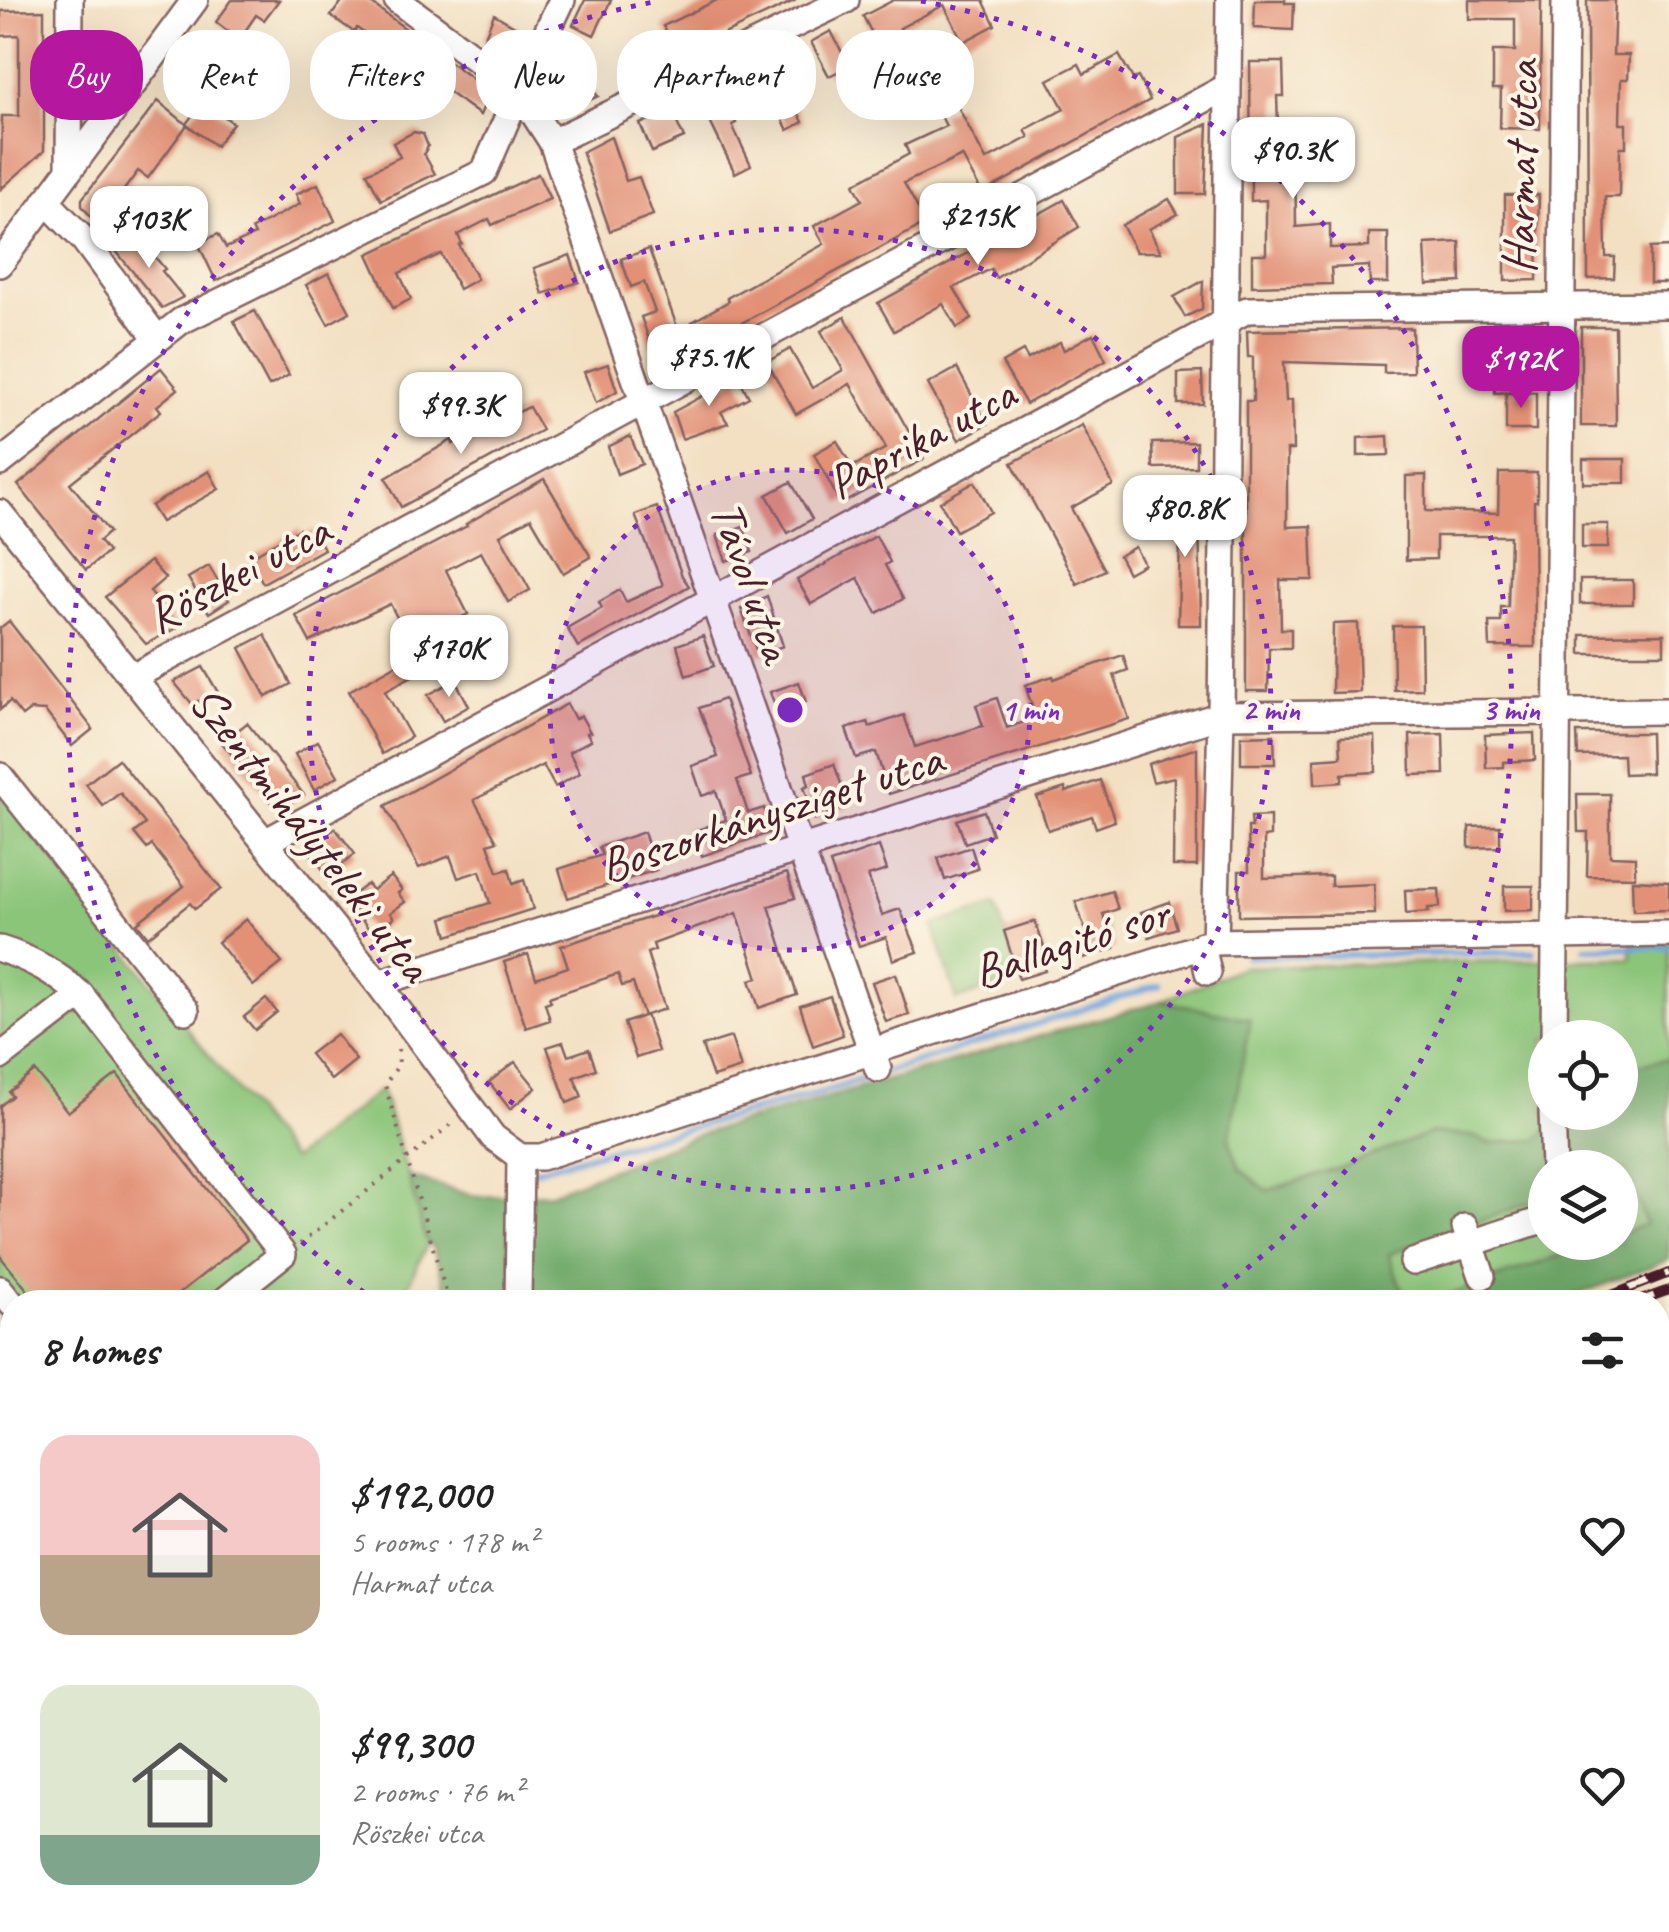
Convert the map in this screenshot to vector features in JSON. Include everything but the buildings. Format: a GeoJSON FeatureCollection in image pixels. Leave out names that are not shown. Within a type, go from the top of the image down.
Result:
{"type":"FeatureCollection","features":[{"type":"Feature","properties":{"kind":"street"},"geometry":{"type":"LineString","coordinates":[[69,30],[70,0]]}},
{"type":"Feature","properties":{"kind":"street"},"geometry":{"type":"LineString","coordinates":[[143,70],[195,0]]}},
{"type":"Feature","properties":{"kind":"street"},"geometry":{"type":"LineString","coordinates":[[397,0],[476,59]]}},
{"type":"Feature","properties":{"kind":"street"},"geometry":{"type":"LineString","coordinates":[[548,30],[562,0]]}},
{"type":"Feature","properties":{"kind":"street"},"geometry":{"type":"LineString","coordinates":[[552,142],[846,0]]}},
{"type":"Feature","properties":{"kind":"street"},"geometry":{"type":"LineString","coordinates":[[1208,972],[1221,715],[1229,0]]}},
{"type":"Feature","properties":{"kind":"street","name":"Harmat utca"},"geometry":{"type":"LineString","coordinates":[[1554,1020],[1565,0]]}},
{"type":"Feature","properties":{"kind":"street","name":"Röszkei utca"},"geometry":{"type":"LineString","coordinates":[[133,678],[1227,88]]}},
{"type":"Feature","properties":{"kind":"street"},"geometry":{"type":"LineString","coordinates":[[69,120],[69,170]]}},
{"type":"Feature","properties":{"kind":"street"},"geometry":{"type":"LineString","coordinates":[[0,264],[106,120]]}},
{"type":"Feature","properties":{"kind":"street"},"geometry":{"type":"LineString","coordinates":[[0,463],[181,320],[484,172],[506,120]]}},
{"type":"Feature","properties":{"kind":"street","name":"Távol utca"},"geometry":{"type":"LineString","coordinates":[[538,120],[552,142],[874,1059]]}},
{"type":"Feature","properties":{"kind":"street"},"geometry":{"type":"LineString","coordinates":[[46,201],[77,251],[156,337]]}},
{"type":"Feature","properties":{"kind":"street","name":"Paprika utca"},"geometry":{"type":"LineString","coordinates":[[265,842],[1246,310],[1669,305]]}},
{"type":"Feature","properties":{"kind":"street","name":"Szentmihályteleki utca"},"geometry":{"type":"LineString","coordinates":[[0,513],[378,983],[493,1137],[520,1157]]}},
{"type":"Feature","properties":{"kind":"street","name":"Boszorkánysziget utca"},"geometry":{"type":"LineString","coordinates":[[378,983],[1221,715],[1669,711]]}},
{"type":"Feature","properties":{"kind":"street"},"geometry":{"type":"LineString","coordinates":[[0,776],[186,1011]]}},
{"type":"Feature","properties":{"kind":"street","name":"Ballagitó sor"},"geometry":{"type":"LineString","coordinates":[[520,1157],[541,1157],[807,1082],[1034,1009],[1208,943],[1669,934]]}},
{"type":"Feature","properties":{"kind":"street"},"geometry":{"type":"LineString","coordinates":[[0,948],[42,965],[81,994],[283,1254],[238,1290]]}},
{"type":"Feature","properties":{"kind":"street"},"geometry":{"type":"LineString","coordinates":[[0,1058],[81,994]]}},
{"type":"Feature","properties":{"kind":"street"},"geometry":{"type":"LineString","coordinates":[[518,1290],[520,1157]]}},
{"type":"Feature","properties":{"kind":"street"},"geometry":{"type":"LineString","coordinates":[[1413,1262],[1468,1235],[1528,1223]]}},
{"type":"Feature","properties":{"kind":"street"},"geometry":{"type":"LineString","coordinates":[[1468,1235],[1482,1276]]}},
{"type":"Feature","properties":{"kind":"path"},"geometry":{"type":"LineString","coordinates":[[398,1010],[399,1064],[384,1085],[446,1290]]}},
{"type":"Feature","properties":{"kind":"path"},"geometry":{"type":"LineString","coordinates":[[283,1254],[310,1238],[472,1108]]}},
{"type":"Feature","properties":{"kind":"green space"},"geometry":{"type":"Polygon","coordinates":[[[76,120],[93,120],[85,132],[75,130],[76,120]]]}},
{"type":"Feature","properties":{"kind":"green space"},"geometry":{"type":"Polygon","coordinates":[[[0,793],[292,1160],[381,1089],[429,1241],[406,1290],[0,1290],[0,793]]]}},
{"type":"Feature","properties":{"kind":"green space"},"geometry":{"type":"Polygon","coordinates":[[[996,905],[1019,979],[957,1000],[933,925],[996,905]]]}},
{"type":"Feature","properties":{"kind":"green space"},"geometry":{"type":"Polygon","coordinates":[[[1631,941],[1669,941],[1669,1059],[1638,1065],[1638,1020],[1528,1020],[1528,1130],[1548,1130],[1537,1140],[1488,1143],[1472,1136],[1431,1133],[1266,1191],[1240,1169],[1229,1140],[1249,1020],[1161,1001],[1242,967],[1631,958],[1631,941]]]}},
{"type":"Feature","properties":{"kind":"green space"},"geometry":{"type":"Polygon","coordinates":[[[1161,1001],[1250,1019],[1229,1140],[1240,1169],[1266,1191],[1431,1133],[1472,1136],[1488,1143],[1537,1140],[1548,1130],[1638,1130],[1638,1065],[1669,1059],[1669,1260],[1590,1290],[1464,1290],[1548,1260],[1638,1260],[1638,1227],[1646,1224],[1638,1202],[1638,1150],[1528,1150],[1528,1203],[1389,1254],[1402,1290],[446,1290],[433,1248],[425,1239],[408,1176],[477,1197],[551,1193],[697,1135],[1161,1001]]]}},
{"type":"Feature","properties":{"kind":"green space"},"geometry":{"type":"Polygon","coordinates":[[[1638,1202],[1646,1225],[1638,1228],[1638,1202]]]}},
{"type":"Feature","properties":{"kind":"green space"},"geometry":{"type":"Polygon","coordinates":[[[1528,1203],[1528,1260],[1548,1260],[1464,1290],[1402,1290],[1389,1254],[1528,1203]]]}},
{"type":"Feature","properties":{"kind":"waterway"},"geometry":{"type":"LineString","coordinates":[[1585,948],[1669,947]]}},
{"type":"Feature","properties":{"kind":"waterway"},"geometry":{"type":"LineString","coordinates":[[1247,957],[1533,952]]}},
{"type":"Feature","properties":{"kind":"waterway"},"geometry":{"type":"LineString","coordinates":[[535,1170],[820,1093],[1159,985]]}},
{"type":"Feature","properties":{"kind":"railway"},"geometry":{"type":"LineString","coordinates":[[1625,1290],[1669,1273]]}}]}
